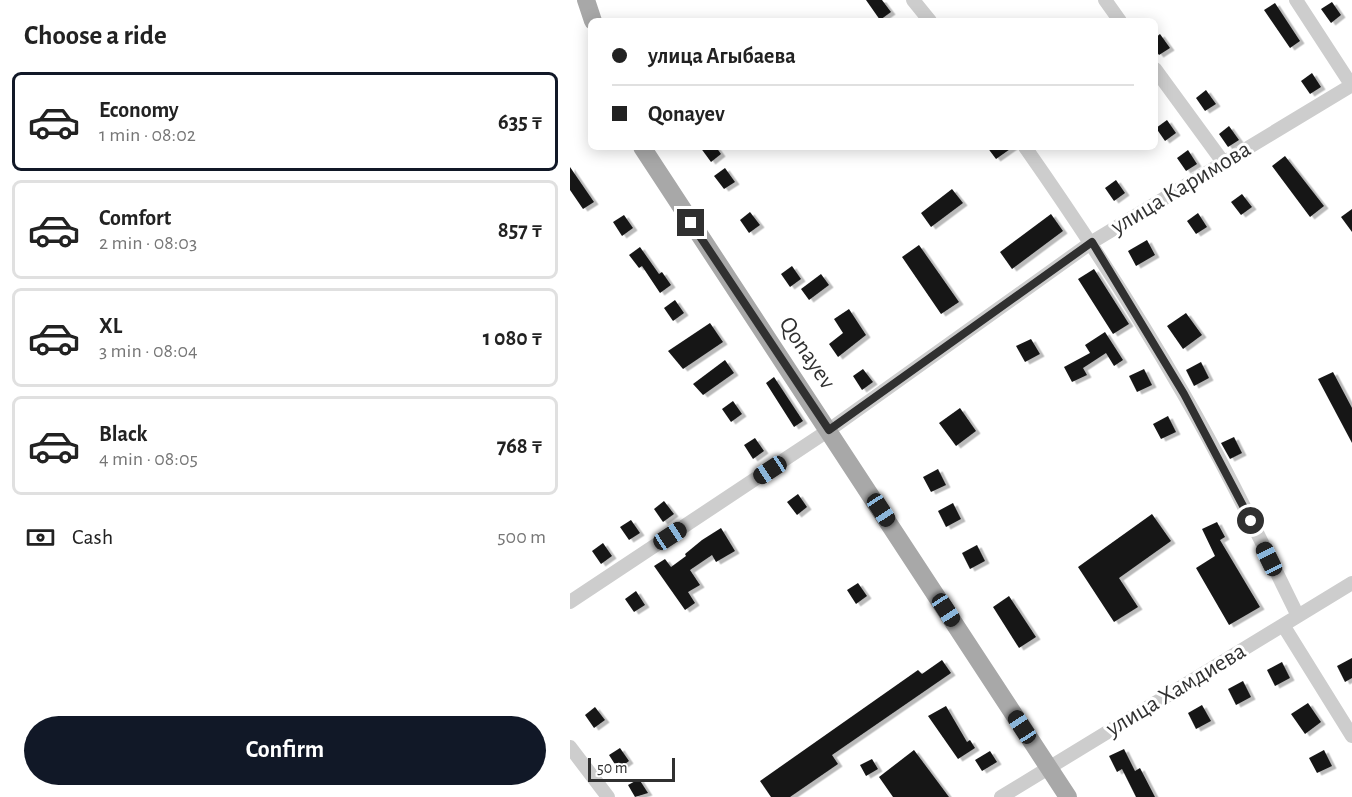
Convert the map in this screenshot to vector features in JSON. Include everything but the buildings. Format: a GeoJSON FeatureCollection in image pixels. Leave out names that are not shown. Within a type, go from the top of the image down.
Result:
{"type":"FeatureCollection","features":[{"type":"Feature","properties":{"kind":"main road"},"geometry":{"type":"LineString","coordinates":[[586,0],[592,18]]}},
{"type":"Feature","properties":{"kind":"main road","name":"Qonayev"},"geometry":{"type":"LineString","coordinates":[[644,150],[1068,797]]}},
{"type":"Feature","properties":{"kind":"street"},"geometry":{"type":"LineString","coordinates":[[913,0],[928,18]]}},
{"type":"Feature","properties":{"kind":"street"},"geometry":{"type":"LineString","coordinates":[[1105,0],[1118,18]]}},
{"type":"Feature","properties":{"kind":"street"},"geometry":{"type":"LineString","coordinates":[[1296,0],[1352,86]]}},
{"type":"Feature","properties":{"kind":"street"},"geometry":{"type":"LineString","coordinates":[[1158,73],[1223,162]]}},
{"type":"Feature","properties":{"kind":"street","name":"улица Каримова"},"geometry":{"type":"LineString","coordinates":[[570,602],[829,430],[1092,242],[1352,86]]}},
{"type":"Feature","properties":{"kind":"street"},"geometry":{"type":"LineString","coordinates":[[1027,150],[1092,242],[1184,394],[1232,483],[1298,616]]}},
{"type":"Feature","properties":{"kind":"street","name":"улица Хамдиева"},"geometry":{"type":"LineString","coordinates":[[1001,797],[1352,583]]}},
{"type":"Feature","properties":{"kind":"street"},"geometry":{"type":"LineString","coordinates":[[1283,625],[1352,736]]}},
{"type":"Feature","properties":{"kind":"street"},"geometry":{"type":"LineString","coordinates":[[570,747],[608,797]]}},
{"type":"Feature","properties":{"kind":"route"},"geometry":{"type":"LineString","coordinates":[[691,223],[829,430],[1092,242],[1184,394],[1251,521]]}}]}
